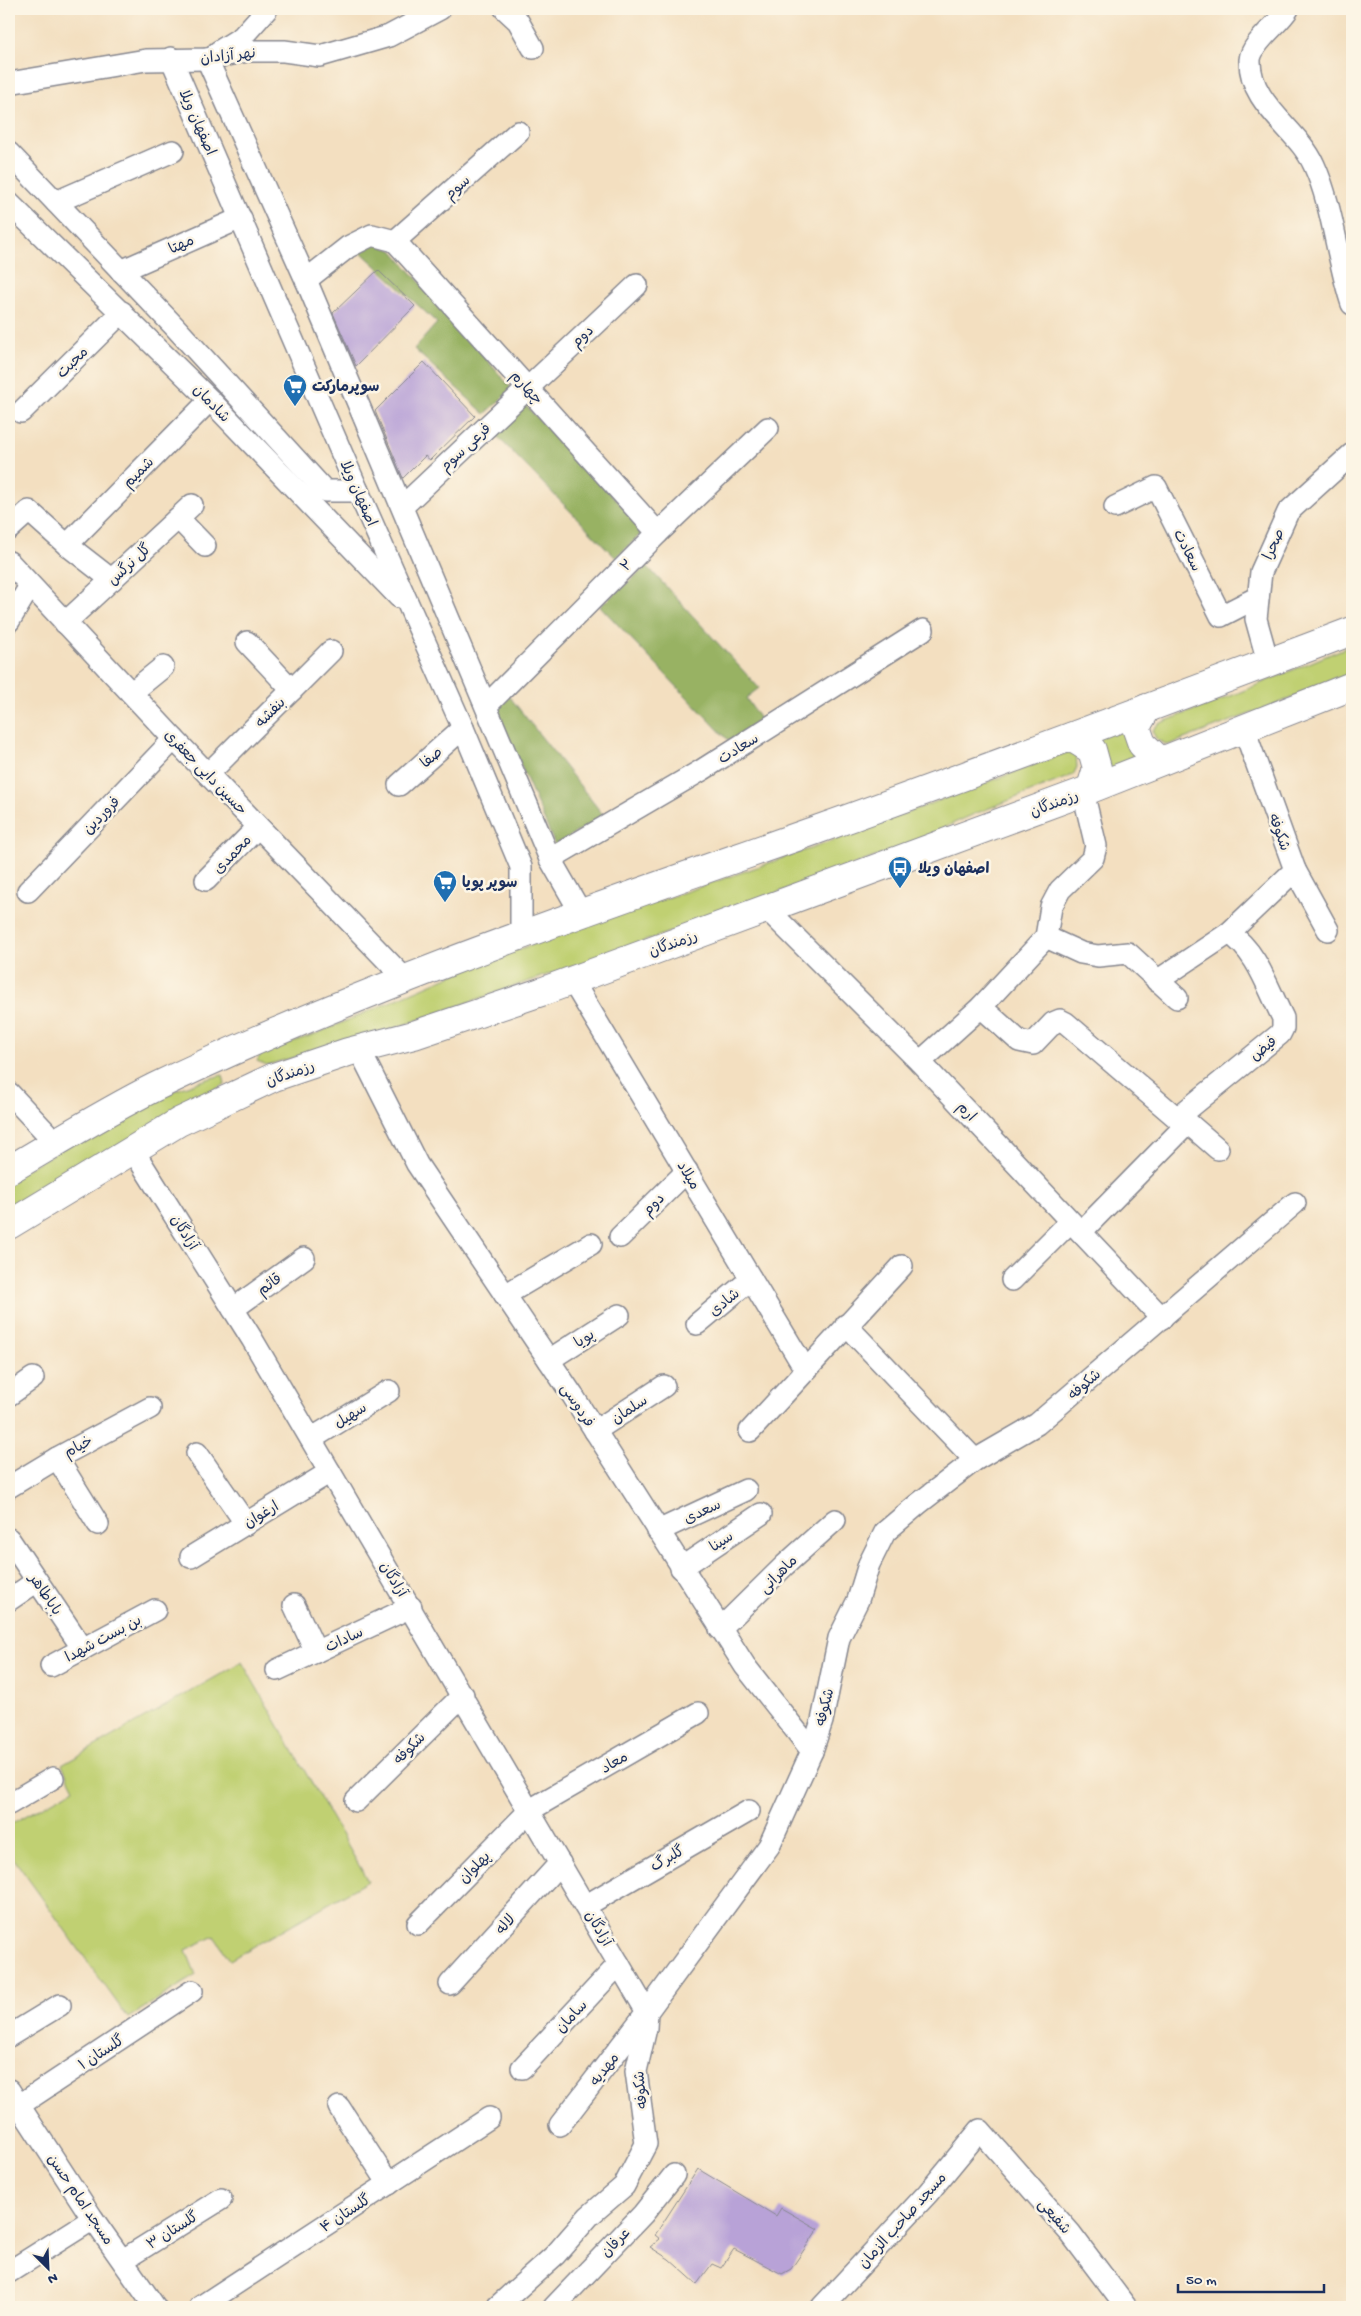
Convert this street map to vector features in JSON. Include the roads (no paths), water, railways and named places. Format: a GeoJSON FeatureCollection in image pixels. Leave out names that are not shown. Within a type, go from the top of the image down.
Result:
{"type":"FeatureCollection","features":[{"type":"Feature","properties":{"kind":"main road"},"geometry":{"type":"LineString","coordinates":[[9,1170],[152,1089],[256,1042],[406,980],[521,934],[1071,737],[1352,631]]}},
{"type":"Feature","properties":{"kind":"main road","name":"رزمندگان"},"geometry":{"type":"LineString","coordinates":[[9,1225],[180,1122],[274,1077],[359,1049],[414,1034],[572,980],[768,909],[1087,790],[1352,686]]}},
{"type":"Feature","properties":{"kind":"main road"},"geometry":{"type":"LineString","coordinates":[[1147,708],[1136,727],[1142,744],[1160,761]]}},
{"type":"Feature","properties":{"kind":"main road"},"geometry":{"type":"LineString","coordinates":[[1071,737],[1092,750],[1097,768],[1087,790]]}},
{"type":"Feature","properties":{"kind":"street"},"geometry":{"type":"LineString","coordinates":[[267,9],[242,37],[207,59],[306,280],[403,506],[550,859],[581,914]]}},
{"type":"Feature","properties":{"kind":"street","name":"نهر آزادان"},"geometry":{"type":"LineString","coordinates":[[9,83],[111,65],[171,58],[207,59],[247,51],[284,51],[320,56],[389,36],[440,9]]}},
{"type":"Feature","properties":{"kind":"street"},"geometry":{"type":"LineString","coordinates":[[505,9],[518,22],[533,48]]}},
{"type":"Feature","properties":{"kind":"street"},"geometry":{"type":"LineString","coordinates":[[1288,9],[1253,49],[1250,59],[1252,76],[1263,98],[1304,147],[1314,165],[1325,197],[1342,276],[1352,304]]}},
{"type":"Feature","properties":{"kind":"street","name":"اصفهان ویلا"},"geometry":{"type":"LineString","coordinates":[[171,58],[358,491],[463,728],[521,868],[521,934]]}},
{"type":"Feature","properties":{"kind":"street","name":"سوم"},"geometry":{"type":"LineString","coordinates":[[395,242],[518,132]]}},
{"type":"Feature","properties":{"kind":"street"},"geometry":{"type":"LineString","coordinates":[[56,202],[173,151]]}},
{"type":"Feature","properties":{"kind":"street","name":"شادمان"},"geometry":{"type":"LineString","coordinates":[[9,153],[122,271],[325,491],[358,491]]}},
{"type":"Feature","properties":{"kind":"street","name":"شادمان"},"geometry":{"type":"LineString","coordinates":[[9,203],[210,400],[410,609]]}},
{"type":"Feature","properties":{"kind":"street","name":"مهتا"},"geometry":{"type":"LineString","coordinates":[[122,271],[241,218]]}},
{"type":"Feature","properties":{"kind":"street"},"geometry":{"type":"LineString","coordinates":[[306,280],[348,247],[372,235],[395,242]]}},
{"type":"Feature","properties":{"kind":"street","name":"چهارم"},"geometry":{"type":"LineString","coordinates":[[395,242],[658,533]]}},
{"type":"Feature","properties":{"kind":"street","name":"دوم"},"geometry":{"type":"LineString","coordinates":[[527,388],[637,285]]}},
{"type":"Feature","properties":{"kind":"street","name":"محبت"},"geometry":{"type":"LineString","coordinates":[[21,412],[122,312]]}},
{"type":"Feature","properties":{"kind":"street","name":"فرعی سوم"},"geometry":{"type":"LineString","coordinates":[[403,506],[527,388]]}},
{"type":"Feature","properties":{"kind":"street","name":"شمیم"},"geometry":{"type":"LineString","coordinates":[[67,545],[210,400]]}},
{"type":"Feature","properties":{"kind":"street","name":"۲"},"geometry":{"type":"LineString","coordinates":[[486,706],[658,533],[768,428]]}},
{"type":"Feature","properties":{"kind":"street","name":"صحرا"},"geometry":{"type":"LineString","coordinates":[[1268,662],[1256,619],[1261,572],[1288,512],[1352,454]]}},
{"type":"Feature","properties":{"kind":"street","name":"سعادت"},"geometry":{"type":"LineString","coordinates":[[1115,507],[1156,487],[1221,616],[1258,597]]}},
{"type":"Feature","properties":{"kind":"street"},"geometry":{"type":"LineString","coordinates":[[9,528],[29,510],[67,545],[112,580]]}},
{"type":"Feature","properties":{"kind":"street","name":"گل نرگس"},"geometry":{"type":"LineString","coordinates":[[65,623],[185,512],[205,546]]}},
{"type":"Feature","properties":{"kind":"street","name":"حسین دایی جعفری"},"geometry":{"type":"LineString","coordinates":[[9,562],[174,739],[406,980]]}},
{"type":"Feature","properties":{"kind":"street"},"geometry":{"type":"LineString","coordinates":[[9,621],[30,586]]}},
{"type":"Feature","properties":{"kind":"street","name":"سعادت"},"geometry":{"type":"LineString","coordinates":[[550,859],[702,770],[923,630]]}},
{"type":"Feature","properties":{"kind":"street"},"geometry":{"type":"LineString","coordinates":[[247,642],[292,690]]}},
{"type":"Feature","properties":{"kind":"street","name":"بنفشه"},"geometry":{"type":"LineString","coordinates":[[208,774],[332,651]]}},
{"type":"Feature","properties":{"kind":"street"},"geometry":{"type":"LineString","coordinates":[[131,693],[163,667]]}},
{"type":"Feature","properties":{"kind":"street","name":"صفا"},"geometry":{"type":"LineString","coordinates":[[399,785],[463,728]]}},
{"type":"Feature","properties":{"kind":"street","name":"شکوفه"},"geometry":{"type":"LineString","coordinates":[[1244,729],[1295,870],[1328,930]]}},
{"type":"Feature","properties":{"kind":"street","name":"فروردین"},"geometry":{"type":"LineString","coordinates":[[28,891],[174,739]]}},
{"type":"Feature","properties":{"kind":"street"},"geometry":{"type":"LineString","coordinates":[[920,1062],[981,1007],[1046,937],[1051,907],[1060,890],[1093,858],[1096,846],[1087,790]]}},
{"type":"Feature","properties":{"kind":"street","name":"محمدی"},"geometry":{"type":"LineString","coordinates":[[206,880],[258,827]]}},
{"type":"Feature","properties":{"kind":"street"},"geometry":{"type":"LineString","coordinates":[[1157,980],[1229,933],[1295,870]]}},
{"type":"Feature","properties":{"kind":"street","name":"ارم"},"geometry":{"type":"LineString","coordinates":[[768,909],[920,1062],[1162,1318]]}},
{"type":"Feature","properties":{"kind":"street","name":"فیض"},"geometry":{"type":"LineString","coordinates":[[1012,1280],[1076,1226],[1182,1121],[1280,1034],[1283,1028],[1283,1018],[1255,960],[1242,941],[1229,933]]}},
{"type":"Feature","properties":{"kind":"street"},"geometry":{"type":"LineString","coordinates":[[1046,937],[1081,953],[1098,956],[1128,953],[1177,998]]}},
{"type":"Feature","properties":{"kind":"street","name":"میلاد"},"geometry":{"type":"LineString","coordinates":[[572,980],[805,1369]]}},
{"type":"Feature","properties":{"kind":"street"},"geometry":{"type":"LineString","coordinates":[[981,1007],[1019,1042],[1027,1044],[1033,1044],[1054,1022],[1060,1020],[1066,1023],[1182,1121],[1218,1148]]}},
{"type":"Feature","properties":{"kind":"street","name":"فردوسی"},"geometry":{"type":"LineString","coordinates":[[359,1049],[417,1164],[549,1360],[720,1629],[745,1666],[812,1751]]}},
{"type":"Feature","properties":{"kind":"street"},"geometry":{"type":"LineString","coordinates":[[9,1094],[56,1143]]}},
{"type":"Feature","properties":{"kind":"street","name":"آزادگان"},"geometry":{"type":"LineString","coordinates":[[133,1150],[233,1309],[311,1439],[463,1695],[647,2012]]}},
{"type":"Feature","properties":{"kind":"street","name":"دوم"},"geometry":{"type":"LineString","coordinates":[[620,1237],[687,1171]]}},
{"type":"Feature","properties":{"kind":"street","name":"شکوفه"},"geometry":{"type":"LineString","coordinates":[[497,2307],[555,2255],[589,2216],[624,2186],[646,2144],[636,2071],[646,2028],[647,2012],[769,1846],[812,1751],[822,1721],[839,1638],[858,1600],[869,1564],[885,1532],[974,1460],[1037,1424],[1295,1203]]}},
{"type":"Feature","properties":{"kind":"street"},"geometry":{"type":"LineString","coordinates":[[505,1295],[591,1244]]}},
{"type":"Feature","properties":{"kind":"street","name":"قائم"},"geometry":{"type":"LineString","coordinates":[[233,1309],[304,1258]]}},
{"type":"Feature","properties":{"kind":"street"},"geometry":{"type":"LineString","coordinates":[[750,1431],[805,1369],[902,1266]]}},
{"type":"Feature","properties":{"kind":"street","name":"شادی"},"geometry":{"type":"LineString","coordinates":[[697,1324],[751,1279]]}},
{"type":"Feature","properties":{"kind":"street","name":"پویا"},"geometry":{"type":"LineString","coordinates":[[549,1360],[619,1315]]}},
{"type":"Feature","properties":{"kind":"street"},"geometry":{"type":"LineString","coordinates":[[846,1325],[974,1460]]}},
{"type":"Feature","properties":{"kind":"street"},"geometry":{"type":"LineString","coordinates":[[9,1395],[33,1378]]}},
{"type":"Feature","properties":{"kind":"street","name":"سلمان"},"geometry":{"type":"LineString","coordinates":[[595,1432],[664,1386]]}},
{"type":"Feature","properties":{"kind":"street","name":"سهیل"},"geometry":{"type":"LineString","coordinates":[[311,1439],[389,1391]]}},
{"type":"Feature","properties":{"kind":"street","name":"خیام"},"geometry":{"type":"LineString","coordinates":[[9,1487],[57,1458],[150,1408]]}},
{"type":"Feature","properties":{"kind":"street"},"geometry":{"type":"LineString","coordinates":[[197,1453],[246,1524]]}},
{"type":"Feature","properties":{"kind":"street"},"geometry":{"type":"LineString","coordinates":[[57,1458],[98,1524]]}},
{"type":"Feature","properties":{"kind":"street","name":"ارغوان"},"geometry":{"type":"LineString","coordinates":[[191,1557],[330,1472]]}},
{"type":"Feature","properties":{"kind":"street","name":"سعدی"},"geometry":{"type":"LineString","coordinates":[[658,1531],[746,1490]]}},
{"type":"Feature","properties":{"kind":"street","name":"سینا"},"geometry":{"type":"LineString","coordinates":[[681,1568],[761,1514]]}},
{"type":"Feature","properties":{"kind":"street","name":"ماهرانی"},"geometry":{"type":"LineString","coordinates":[[720,1629],[785,1565],[835,1520]]}},
{"type":"Feature","properties":{"kind":"street","name":"باباطاهر"},"geometry":{"type":"LineString","coordinates":[[9,1539],[83,1649]]}},
{"type":"Feature","properties":{"kind":"street"},"geometry":{"type":"LineString","coordinates":[[9,1600],[37,1581]]}},
{"type":"Feature","properties":{"kind":"street"},"geometry":{"type":"LineString","coordinates":[[294,1605],[316,1652]]}},
{"type":"Feature","properties":{"kind":"street","name":"سادات"},"geometry":{"type":"LineString","coordinates":[[277,1670],[411,1607]]}},
{"type":"Feature","properties":{"kind":"street","name":"بن بست شهدا"},"geometry":{"type":"LineString","coordinates":[[51,1666],[154,1610]]}},
{"type":"Feature","properties":{"kind":"street","name":"شکوفه"},"geometry":{"type":"LineString","coordinates":[[356,1801],[463,1695]]}},
{"type":"Feature","properties":{"kind":"street","name":"معاد"},"geometry":{"type":"LineString","coordinates":[[530,1810],[698,1713]]}},
{"type":"Feature","properties":{"kind":"street"},"geometry":{"type":"LineString","coordinates":[[9,1804],[53,1778]]}},
{"type":"Feature","properties":{"kind":"street","name":"پهلوان"},"geometry":{"type":"LineString","coordinates":[[418,1924],[530,1810]]}},
{"type":"Feature","properties":{"kind":"street","name":"گلبرگ"},"geometry":{"type":"LineString","coordinates":[[585,1906],[749,1811]]}},
{"type":"Feature","properties":{"kind":"street","name":"لاله"},"geometry":{"type":"LineString","coordinates":[[450,1984],[560,1863]]}},
{"type":"Feature","properties":{"kind":"street","name":"سامان"},"geometry":{"type":"LineString","coordinates":[[522,2068],[619,1964]]}},
{"type":"Feature","properties":{"kind":"street","name":"گلستان ۱"},"geometry":{"type":"LineString","coordinates":[[12,2102],[192,1991]]}},
{"type":"Feature","properties":{"kind":"street"},"geometry":{"type":"LineString","coordinates":[[9,2036],[60,2004]]}},
{"type":"Feature","properties":{"kind":"street","name":"مهدیه"},"geometry":{"type":"LineString","coordinates":[[560,2125],[647,2012]]}},
{"type":"Feature","properties":{"kind":"street","name":"مسجد امام حسن"},"geometry":{"type":"LineString","coordinates":[[12,2102],[155,2307]]}},
{"type":"Feature","properties":{"kind":"street"},"geometry":{"type":"LineString","coordinates":[[338,2107],[389,2184]]}},
{"type":"Feature","properties":{"kind":"street","name":"گلستان ۴"},"geometry":{"type":"LineString","coordinates":[[200,2307],[489,2118]]}},
{"type":"Feature","properties":{"kind":"street","name":"مسجد صاحب الزمان"},"geometry":{"type":"LineString","coordinates":[[822,2307],[928,2193],[980,2130]]}},
{"type":"Feature","properties":{"kind":"street","name":"شفیعی"},"geometry":{"type":"LineString","coordinates":[[980,2130],[1071,2234],[1126,2307]]}},
{"type":"Feature","properties":{"kind":"street","name":"عرفان"},"geometry":{"type":"LineString","coordinates":[[554,2307],[596,2260],[643,2214],[674,2175]]}},
{"type":"Feature","properties":{"kind":"street","name":"گلستان ۳"},"geometry":{"type":"LineString","coordinates":[[122,2260],[221,2199]]}},
{"type":"Feature","properties":{"kind":"street"},"geometry":{"type":"LineString","coordinates":[[9,2272],[93,2218]]}},
{"type":"Feature","properties":{"kind":"place","name":"سوپرمارکت"},"geometry":{"type":"Point","coordinates":[295,407]}},
{"type":"Feature","properties":{"kind":"place","name":"اصفهان ویلا"},"geometry":{"type":"Point","coordinates":[900,889]}},
{"type":"Feature","properties":{"kind":"place","name":"سوپر پویا"},"geometry":{"type":"Point","coordinates":[445,903]}}]}
